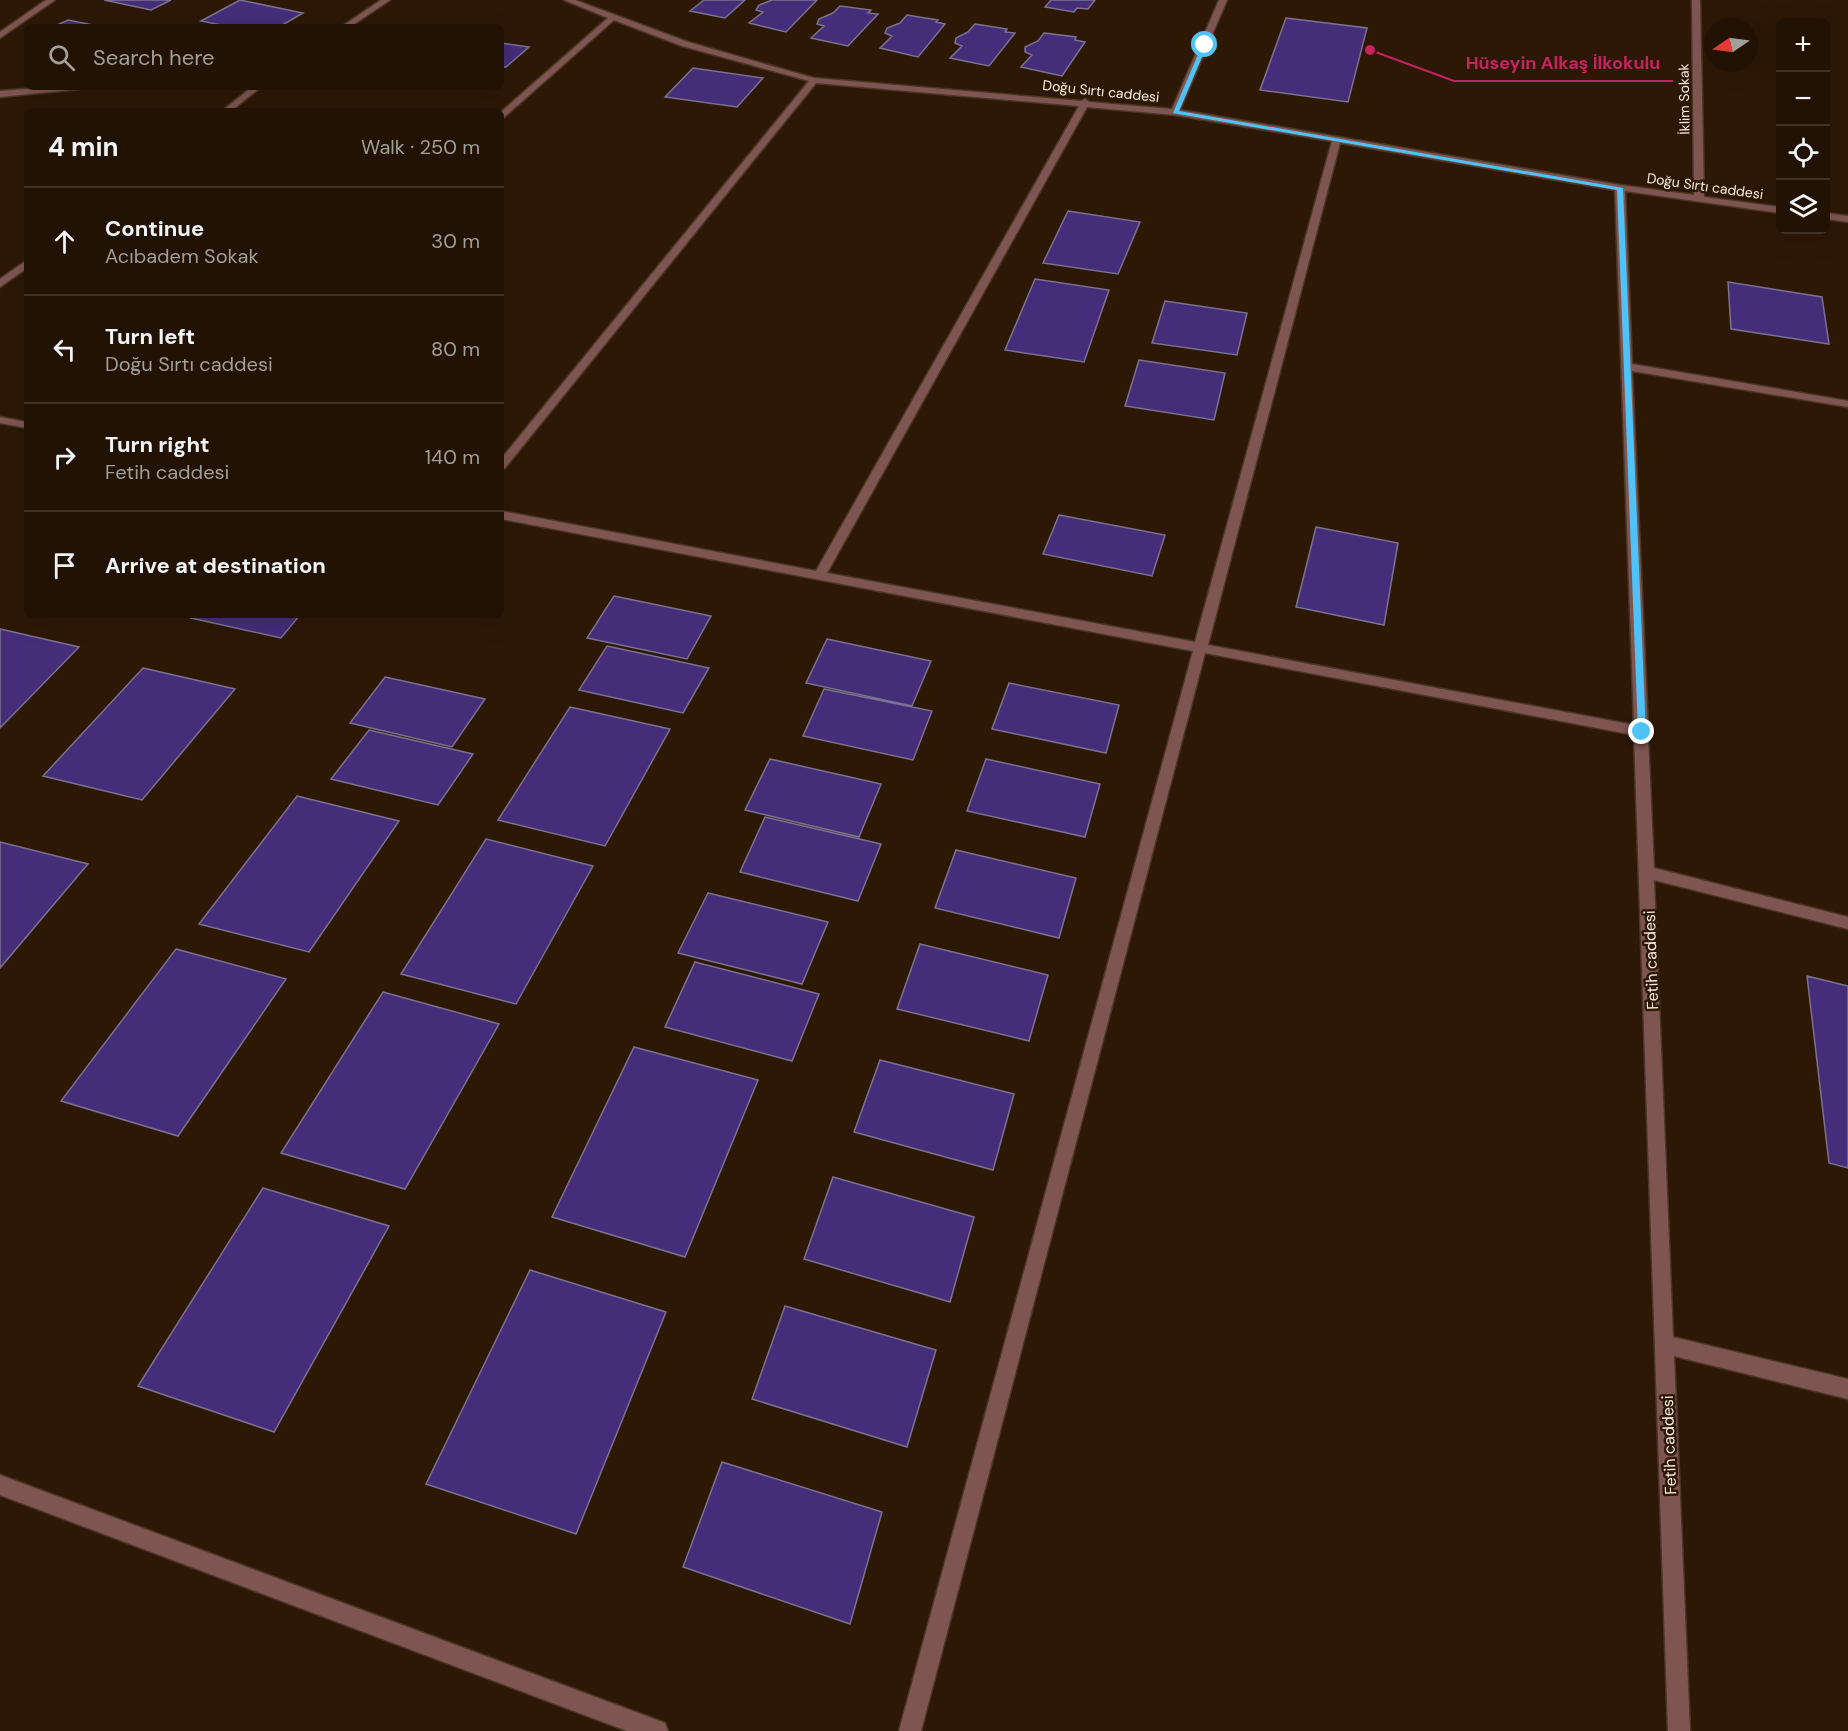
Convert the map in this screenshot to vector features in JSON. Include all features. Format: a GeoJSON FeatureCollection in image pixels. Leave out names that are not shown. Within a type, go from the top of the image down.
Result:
{"type":"FeatureCollection","features":[{"type":"Feature","properties":{"kind":"street"},"geometry":{"type":"LineString","coordinates":[[0,36],[51,0]]}},
{"type":"Feature","properties":{"kind":"street"},"geometry":{"type":"LineString","coordinates":[[350,24],[386,0]]}},
{"type":"Feature","properties":{"kind":"street","name":"Doğu Sırtı caddesi"},"geometry":{"type":"LineString","coordinates":[[568,0],[685,44],[814,80],[1085,102],[1175,112],[1620,188],[1776,209]]}},
{"type":"Feature","properties":{"kind":"street"},"geometry":{"type":"LineString","coordinates":[[1175,112],[1223,0]]}},
{"type":"Feature","properties":{"kind":"street","name":"İklim Sokak"},"geometry":{"type":"LineString","coordinates":[[1696,0],[1699,198]]}},
{"type":"Feature","properties":{"kind":"street"},"geometry":{"type":"LineString","coordinates":[[504,114],[613,17]]}},
{"type":"Feature","properties":{"kind":"street"},"geometry":{"type":"LineString","coordinates":[[504,462],[814,80]]}},
{"type":"Feature","properties":{"kind":"street"},"geometry":{"type":"LineString","coordinates":[[0,94],[46,90]]}},
{"type":"Feature","properties":{"kind":"street"},"geometry":{"type":"LineString","coordinates":[[230,108],[253,90]]}},
{"type":"Feature","properties":{"kind":"street"},"geometry":{"type":"LineString","coordinates":[[820,576],[1085,102]]}},
{"type":"Feature","properties":{"kind":"street"},"geometry":{"type":"LineString","coordinates":[[910,1731],[1202,648],[1336,138]]}},
{"type":"Feature","properties":{"kind":"street","name":"Fetih caddesi"},"geometry":{"type":"LineString","coordinates":[[1620,188],[1629,367],[1679,1731]]}},
{"type":"Feature","properties":{"kind":"street"},"geometry":{"type":"LineString","coordinates":[[1830,217],[1848,219]]}},
{"type":"Feature","properties":{"kind":"street"},"geometry":{"type":"LineString","coordinates":[[0,284],[24,265]]}},
{"type":"Feature","properties":{"kind":"street"},"geometry":{"type":"LineString","coordinates":[[1629,367],[1848,404]]}},
{"type":"Feature","properties":{"kind":"street"},"geometry":{"type":"LineString","coordinates":[[0,420],[24,424]]}},
{"type":"Feature","properties":{"kind":"street"},"geometry":{"type":"LineString","coordinates":[[504,516],[1642,732]]}},
{"type":"Feature","properties":{"kind":"street"},"geometry":{"type":"LineString","coordinates":[[1648,873],[1848,922]]}},
{"type":"Feature","properties":{"kind":"street"},"geometry":{"type":"LineString","coordinates":[[1665,1344],[1848,1389]]}},
{"type":"Feature","properties":{"kind":"street"},"geometry":{"type":"LineString","coordinates":[[0,1485],[657,1731]]}},
{"type":"Feature","properties":{"kind":"building"},"geometry":{"type":"Polygon","coordinates":[[[104,0],[171,0],[151,10],[104,0]]]}},
{"type":"Feature","properties":{"kind":"building"},"geometry":{"type":"Polygon","coordinates":[[[240,0],[303,13],[284,24],[216,24],[201,21],[240,0]]]}},
{"type":"Feature","properties":{"kind":"building"},"geometry":{"type":"Polygon","coordinates":[[[704,0],[745,0],[725,18],[690,11],[704,0]]]}},
{"type":"Feature","properties":{"kind":"building"},"geometry":{"type":"Polygon","coordinates":[[[772,0],[817,0],[786,32],[749,23],[763,12],[756,10],[759,5],[772,0]]]}},
{"type":"Feature","properties":{"kind":"building"},"geometry":{"type":"Polygon","coordinates":[[[1051,0],[1095,0],[1088,9],[1077,8],[1074,12],[1045,7],[1051,0]]]}},
{"type":"Feature","properties":{"kind":"building"},"geometry":{"type":"Polygon","coordinates":[[[840,6],[871,10],[868,13],[878,14],[848,46],[811,38],[824,26],[817,24],[819,19],[833,13],[840,6]]]}},
{"type":"Feature","properties":{"kind":"building"},"geometry":{"type":"Polygon","coordinates":[[[907,15],[938,20],[936,22],[945,24],[918,57],[880,48],[892,36],[885,33],[887,28],[900,23],[907,15]]]}},
{"type":"Feature","properties":{"kind":"building"},"geometry":{"type":"Polygon","coordinates":[[[1286,18],[1367,28],[1348,102],[1260,90],[1286,18]]]}},
{"type":"Feature","properties":{"kind":"building"},"geometry":{"type":"Polygon","coordinates":[[[68,20],[88,24],[59,24],[68,20]]]}},
{"type":"Feature","properties":{"kind":"building"},"geometry":{"type":"Polygon","coordinates":[[[975,24],[1007,29],[1005,32],[1015,33],[989,66],[950,58],[962,46],[955,43],[956,38],[968,32],[975,24]]]}},
{"type":"Feature","properties":{"kind":"building"},"geometry":{"type":"Polygon","coordinates":[[[1044,33],[1076,37],[1075,40],[1085,42],[1062,76],[1021,67],[1032,55],[1025,52],[1025,47],[1038,41],[1044,33]]]}},
{"type":"Feature","properties":{"kind":"building"},"geometry":{"type":"Polygon","coordinates":[[[504,43],[529,47],[504,67],[504,43]]]}},
{"type":"Feature","properties":{"kind":"building"},"geometry":{"type":"Polygon","coordinates":[[[693,68],[763,78],[737,107],[665,97],[693,68]]]}},
{"type":"Feature","properties":{"kind":"building"},"geometry":{"type":"Polygon","coordinates":[[[1068,211],[1140,222],[1118,274],[1043,263],[1068,211]]]}},
{"type":"Feature","properties":{"kind":"building"},"geometry":{"type":"Polygon","coordinates":[[[1035,279],[1109,290],[1084,362],[1005,350],[1035,279]]]}},
{"type":"Feature","properties":{"kind":"building"},"geometry":{"type":"Polygon","coordinates":[[[1728,282],[1822,297],[1829,344],[1731,329],[1728,282]]]}},
{"type":"Feature","properties":{"kind":"building"},"geometry":{"type":"Polygon","coordinates":[[[1165,301],[1247,313],[1237,355],[1152,343],[1165,301]]]}},
{"type":"Feature","properties":{"kind":"building"},"geometry":{"type":"Polygon","coordinates":[[[1139,360],[1225,373],[1214,420],[1125,406],[1139,360]]]}},
{"type":"Feature","properties":{"kind":"building"},"geometry":{"type":"Polygon","coordinates":[[[1059,515],[1165,535],[1152,576],[1043,554],[1059,515]]]}},
{"type":"Feature","properties":{"kind":"building"},"geometry":{"type":"Polygon","coordinates":[[[1316,527],[1398,543],[1384,625],[1296,607],[1316,527]]]}},
{"type":"Feature","properties":{"kind":"building"},"geometry":{"type":"Polygon","coordinates":[[[614,596],[711,616],[687,659],[587,638],[614,596]]]}},
{"type":"Feature","properties":{"kind":"building"},"geometry":{"type":"Polygon","coordinates":[[[191,618],[298,618],[281,638],[191,618]]]}},
{"type":"Feature","properties":{"kind":"building"},"geometry":{"type":"Polygon","coordinates":[[[0,629],[79,647],[0,728],[0,629]]]}},
{"type":"Feature","properties":{"kind":"building"},"geometry":{"type":"Polygon","coordinates":[[[827,639],[931,661],[912,706],[806,683],[827,639]]]}},
{"type":"Feature","properties":{"kind":"building"},"geometry":{"type":"Polygon","coordinates":[[[607,646],[709,668],[683,713],[579,690],[607,646]]]}},
{"type":"Feature","properties":{"kind":"building"},"geometry":{"type":"Polygon","coordinates":[[[143,668],[235,689],[142,800],[43,776],[143,668]]]}},
{"type":"Feature","properties":{"kind":"building"},"geometry":{"type":"Polygon","coordinates":[[[385,677],[485,699],[452,747],[350,723],[385,677]]]}},
{"type":"Feature","properties":{"kind":"building"},"geometry":{"type":"Polygon","coordinates":[[[1009,683],[1119,705],[1106,753],[992,729],[1009,683]]]}},
{"type":"Feature","properties":{"kind":"building"},"geometry":{"type":"Polygon","coordinates":[[[824,689],[932,711],[913,760],[803,736],[824,689]]]}},
{"type":"Feature","properties":{"kind":"building"},"geometry":{"type":"Polygon","coordinates":[[[570,707],[670,729],[605,846],[498,820],[570,707]]]}},
{"type":"Feature","properties":{"kind":"building"},"geometry":{"type":"Polygon","coordinates":[[[369,730],[473,754],[438,805],[331,779],[369,730]]]}},
{"type":"Feature","properties":{"kind":"building"},"geometry":{"type":"Polygon","coordinates":[[[770,759],[881,784],[859,837],[745,810],[770,759]]]}},
{"type":"Feature","properties":{"kind":"building"},"geometry":{"type":"Polygon","coordinates":[[[986,759],[1100,784],[1085,837],[967,811],[986,759]]]}},
{"type":"Feature","properties":{"kind":"building"},"geometry":{"type":"Polygon","coordinates":[[[297,796],[399,821],[309,952],[199,924],[297,796]]]}},
{"type":"Feature","properties":{"kind":"building"},"geometry":{"type":"Polygon","coordinates":[[[765,817],[881,844],[858,901],[740,872],[765,817]]]}},
{"type":"Feature","properties":{"kind":"building"},"geometry":{"type":"Polygon","coordinates":[[[486,839],[593,866],[516,1004],[401,974],[486,839]]]}},
{"type":"Feature","properties":{"kind":"building"},"geometry":{"type":"Polygon","coordinates":[[[0,842],[88,864],[0,968],[0,842]]]}},
{"type":"Feature","properties":{"kind":"building"},"geometry":{"type":"Polygon","coordinates":[[[956,850],[1076,878],[1059,938],[935,908],[956,850]]]}},
{"type":"Feature","properties":{"kind":"building"},"geometry":{"type":"Polygon","coordinates":[[[708,893],[828,922],[802,984],[678,953],[708,893]]]}},
{"type":"Feature","properties":{"kind":"building"},"geometry":{"type":"Polygon","coordinates":[[[920,944],[1048,975],[1029,1041],[897,1009],[920,944]]]}},
{"type":"Feature","properties":{"kind":"building"},"geometry":{"type":"Polygon","coordinates":[[[176,949],[286,979],[178,1136],[61,1101],[176,949]]]}},
{"type":"Feature","properties":{"kind":"building"},"geometry":{"type":"Polygon","coordinates":[[[695,962],[819,994],[792,1061],[665,1027],[695,962]]]}},
{"type":"Feature","properties":{"kind":"building"},"geometry":{"type":"Polygon","coordinates":[[[1807,976],[1848,986],[1848,1168],[1829,1163],[1807,976]]]}},
{"type":"Feature","properties":{"kind":"building"},"geometry":{"type":"Polygon","coordinates":[[[383,992],[499,1024],[405,1189],[281,1153],[383,992]]]}},
{"type":"Feature","properties":{"kind":"building"},"geometry":{"type":"Polygon","coordinates":[[[634,1047],[758,1080],[685,1257],[552,1217],[634,1047]]]}},
{"type":"Feature","properties":{"kind":"building"},"geometry":{"type":"Polygon","coordinates":[[[880,1060],[1014,1094],[993,1170],[854,1132],[880,1060]]]}},
{"type":"Feature","properties":{"kind":"building"},"geometry":{"type":"Polygon","coordinates":[[[833,1177],[974,1217],[950,1302],[804,1259],[833,1177]]]}},
{"type":"Feature","properties":{"kind":"building"},"geometry":{"type":"Polygon","coordinates":[[[263,1188],[389,1226],[274,1432],[138,1386],[263,1188]]]}},
{"type":"Feature","properties":{"kind":"building"},"geometry":{"type":"Polygon","coordinates":[[[530,1270],[666,1312],[576,1534],[426,1484],[530,1270]]]}},
{"type":"Feature","properties":{"kind":"building"},"geometry":{"type":"Polygon","coordinates":[[[785,1306],[936,1350],[907,1447],[752,1399],[785,1306]]]}},
{"type":"Feature","properties":{"kind":"building"},"geometry":{"type":"Polygon","coordinates":[[[722,1462],[882,1512],[850,1624],[683,1567],[722,1462]]]}},
{"type":"Feature","properties":{"kind":"place","name":"Hüseyin Alkaş İlkokulu"},"geometry":{"type":"Point","coordinates":[1370,50]}},
{"type":"Feature","properties":{"kind":"route"},"geometry":{"type":"LineString","coordinates":[[1205,45],[1175,112],[1620,188],[1642,732]]}}]}
